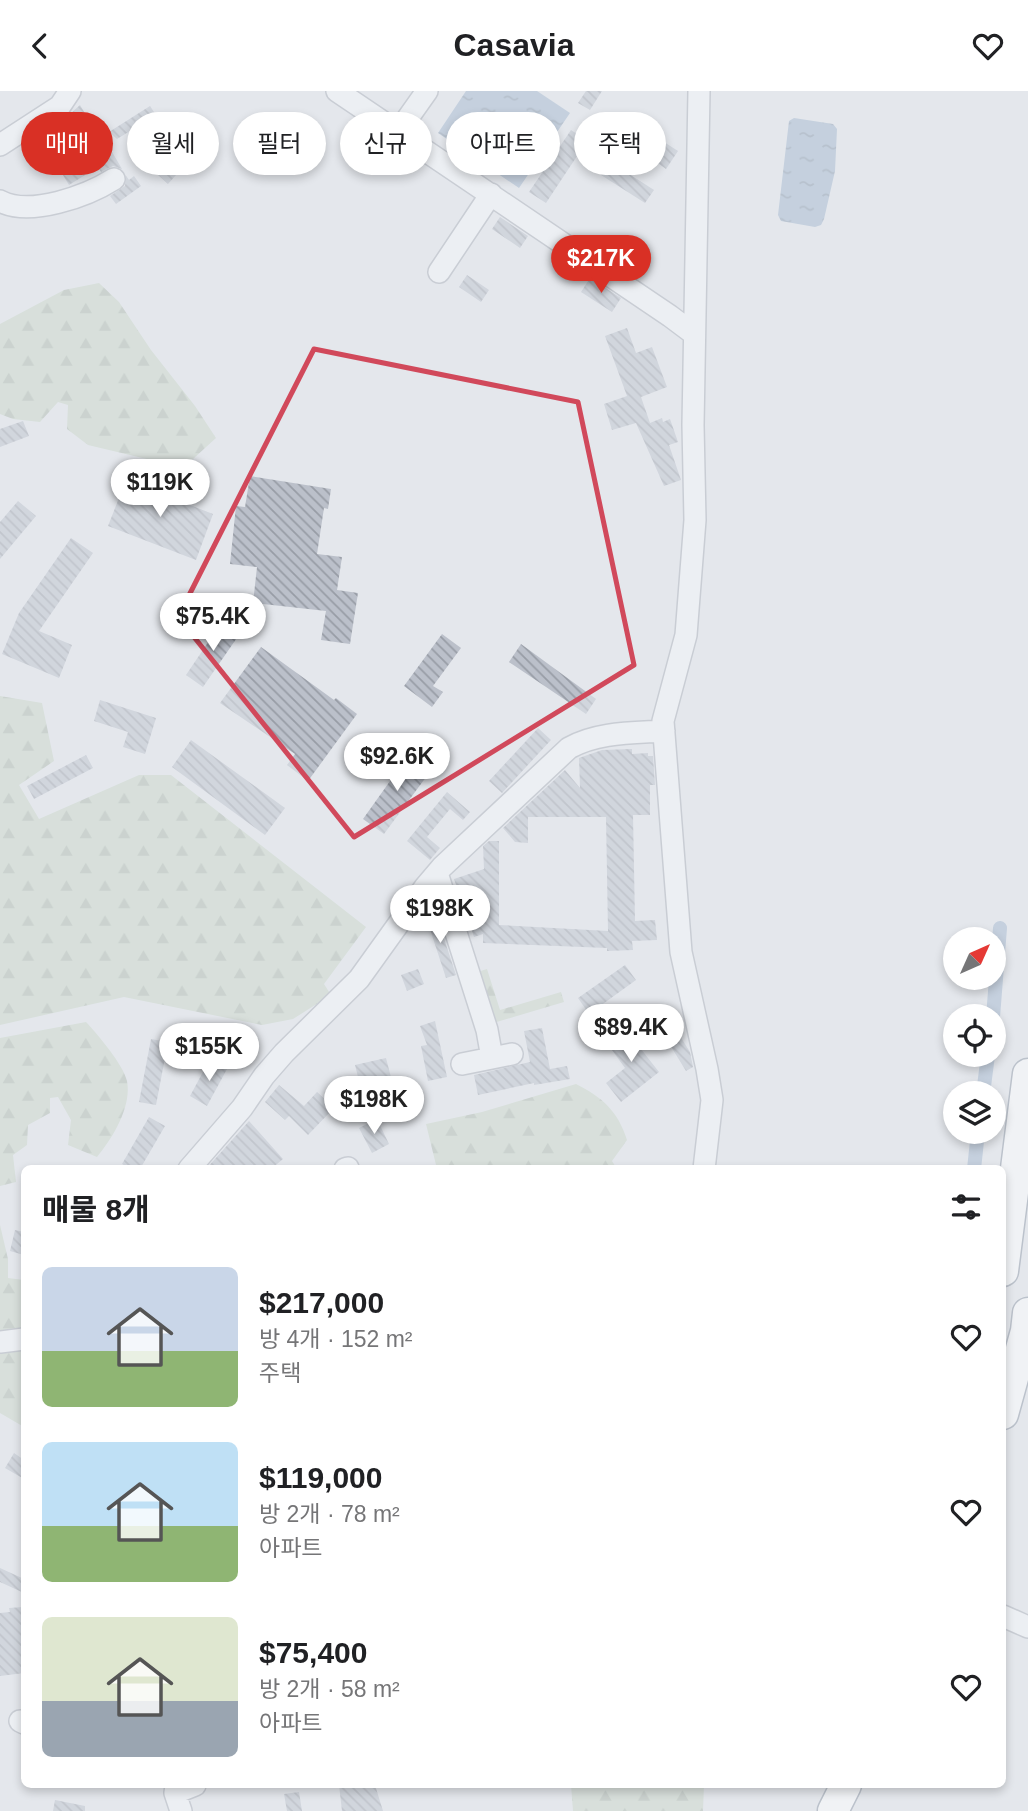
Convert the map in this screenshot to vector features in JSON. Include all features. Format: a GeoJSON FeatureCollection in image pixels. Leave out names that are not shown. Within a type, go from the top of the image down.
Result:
{"type":"FeatureCollection","features":[{"type":"Feature","properties":{"kind":"highway"},"geometry":{"type":"LineString","coordinates":[[1006,1247],[1028,1074]]}},
{"type":"Feature","properties":{"kind":"highway"},"geometry":{"type":"LineString","coordinates":[[1006,1403],[1026,1332],[1028,1313]]}},
{"type":"Feature","properties":{"kind":"highway"},"geometry":{"type":"LineString","coordinates":[[833,1811],[844,1788]]}},
{"type":"Feature","properties":{"kind":"highway"},"geometry":{"type":"LineString","coordinates":[[852,1811],[864,1788]]}},
{"type":"Feature","properties":{"kind":"street"},"geometry":{"type":"LineString","coordinates":[[0,145],[60,106],[70,91]]}},
{"type":"Feature","properties":{"kind":"street"},"geometry":{"type":"LineString","coordinates":[[337,91],[368,112]]}},
{"type":"Feature","properties":{"kind":"street"},"geometry":{"type":"LineString","coordinates":[[412,112],[427,91]]}},
{"type":"Feature","properties":{"kind":"street"},"geometry":{"type":"LineString","coordinates":[[699,91],[694,334],[695,520],[686,635],[663,721],[681,952],[712,1100],[704,1165]]}},
{"type":"Feature","properties":{"kind":"street"},"geometry":{"type":"LineString","coordinates":[[432,155],[694,334]]}},
{"type":"Feature","properties":{"kind":"street"},"geometry":{"type":"LineString","coordinates":[[0,201],[9,206],[26,207],[66,200],[114,179]]}},
{"type":"Feature","properties":{"kind":"street"},"geometry":{"type":"LineString","coordinates":[[439,272],[491,194]]}},
{"type":"Feature","properties":{"kind":"street"},"geometry":{"type":"LineString","coordinates":[[192,1165],[242,1108],[284,1053],[359,979],[437,873],[458,850],[569,748],[583,740],[664,731]]}},
{"type":"Feature","properties":{"kind":"street"},"geometry":{"type":"LineString","coordinates":[[437,873],[487,1030],[502,1056],[462,1064]]}},
{"type":"Feature","properties":{"kind":"street"},"geometry":{"type":"LineString","coordinates":[[0,1342],[21,1339]]}},
{"type":"Feature","properties":{"kind":"street"},"geometry":{"type":"LineString","coordinates":[[1006,1617],[1028,1627]]}},
{"type":"Feature","properties":{"kind":"highlighted area"},"geometry":{"type":"Polygon","coordinates":[[[314,349],[578,402],[634,665],[354,837],[178,617],[314,349]]]}},
{"type":"Feature","properties":{"kind":"green space"},"geometry":{"type":"Polygon","coordinates":[[[99,283],[119,302],[216,438],[193,459],[176,466],[88,445],[67,429],[68,405],[58,402],[40,422],[13,419],[0,414],[0,324],[64,290],[99,283]]]}},
{"type":"Feature","properties":{"kind":"green space"},"geometry":{"type":"Polygon","coordinates":[[[0,696],[42,703],[54,761],[19,785],[39,819],[139,775],[171,775],[366,927],[324,984],[331,995],[293,1019],[262,1025],[124,997],[0,1025],[0,696]]]}},
{"type":"Feature","properties":{"kind":"green space"},"geometry":{"type":"Polygon","coordinates":[[[487,969],[500,1010],[561,992],[564,1002],[490,1024],[474,973],[487,969]]]}},
{"type":"Feature","properties":{"kind":"green space"},"geometry":{"type":"Polygon","coordinates":[[[86,1022],[115,1058],[127,1081],[127,1101],[114,1132],[97,1157],[68,1145],[71,1120],[58,1097],[50,1098],[50,1113],[28,1125],[27,1145],[13,1155],[16,1182],[0,1186],[0,1038],[86,1022]]]}},
{"type":"Feature","properties":{"kind":"green space"},"geometry":{"type":"Polygon","coordinates":[[[576,1084],[608,1106],[619,1121],[627,1140],[612,1161],[614,1165],[436,1165],[426,1124],[482,1112],[576,1084]]]}},
{"type":"Feature","properties":{"kind":"green space"},"geometry":{"type":"Polygon","coordinates":[[[0,1225],[8,1259],[8,1278],[21,1280],[21,1425],[0,1413],[0,1225]]]}},
{"type":"Feature","properties":{"kind":"green space"},"geometry":{"type":"Polygon","coordinates":[[[571,1788],[704,1788],[703,1811],[573,1811],[571,1788]]]}},
{"type":"Feature","properties":{"kind":"water"},"geometry":{"type":"Polygon","coordinates":[[[466,91],[537,91],[570,113],[560,128],[560,112],[452,112],[466,91]]]}},
{"type":"Feature","properties":{"kind":"water"},"geometry":{"type":"Polygon","coordinates":[[[794,118],[833,124],[837,129],[835,171],[824,219],[821,225],[815,227],[781,221],[778,215],[789,121],[794,118]]]}},
{"type":"Feature","properties":{"kind":"water"},"geometry":{"type":"Polygon","coordinates":[[[446,121],[446,138],[438,133],[446,121]]]}},
{"type":"Feature","properties":{"kind":"water"},"geometry":{"type":"Polygon","coordinates":[[[500,175],[528,175],[519,188],[500,175]]]}},
{"type":"Feature","properties":{"kind":"building"},"geometry":{"type":"Polygon","coordinates":[[[586,91],[602,91],[590,110],[578,103],[586,91]]]}},
{"type":"Feature","properties":{"kind":"building"},"geometry":{"type":"Polygon","coordinates":[[[80,105],[84,112],[72,112],[80,105]]]}},
{"type":"Feature","properties":{"kind":"building"},"geometry":{"type":"Polygon","coordinates":[[[150,106],[154,112],[141,112],[150,106]]]}},
{"type":"Feature","properties":{"kind":"building"},"geometry":{"type":"Polygon","coordinates":[[[127,121],[127,133],[117,139],[113,136],[113,129],[127,121]]]}},
{"type":"Feature","properties":{"kind":"building"},"geometry":{"type":"Polygon","coordinates":[[[571,130],[574,132],[574,161],[546,203],[529,192],[541,175],[560,175],[560,146],[571,130]]]}},
{"type":"Feature","properties":{"kind":"building"},"geometry":{"type":"Polygon","coordinates":[[[666,143],[678,151],[666,169],[666,143]]]}},
{"type":"Feature","properties":{"kind":"building"},"geometry":{"type":"Polygon","coordinates":[[[113,154],[122,169],[113,166],[113,154]]]}},
{"type":"Feature","properties":{"kind":"building"},"geometry":{"type":"Polygon","coordinates":[[[63,175],[85,175],[69,185],[63,175]]]}},
{"type":"Feature","properties":{"kind":"building"},"geometry":{"type":"Polygon","coordinates":[[[158,175],[176,175],[168,184],[158,175]]]}},
{"type":"Feature","properties":{"kind":"building"},"geometry":{"type":"Polygon","coordinates":[[[601,175],[631,175],[654,190],[645,203],[601,175]]]}},
{"type":"Feature","properties":{"kind":"building"},"geometry":{"type":"Polygon","coordinates":[[[126,176],[129,180],[134,176],[141,186],[116,204],[110,196],[125,186],[126,176]]]}},
{"type":"Feature","properties":{"kind":"building"},"geometry":{"type":"Polygon","coordinates":[[[500,217],[528,236],[520,248],[492,229],[500,217]]]}},
{"type":"Feature","properties":{"kind":"building"},"geometry":{"type":"Polygon","coordinates":[[[467,275],[489,290],[481,302],[459,287],[467,275]]]}},
{"type":"Feature","properties":{"kind":"building"},"geometry":{"type":"Polygon","coordinates":[[[590,278],[621,298],[612,312],[581,292],[590,278]]]}},
{"type":"Feature","properties":{"kind":"building"},"geometry":{"type":"Polygon","coordinates":[[[627,328],[636,353],[652,347],[667,387],[641,397],[650,423],[662,418],[663,422],[670,419],[678,442],[669,445],[681,480],[664,486],[636,423],[612,430],[604,404],[627,396],[605,336],[627,328]]]}},
{"type":"Feature","properties":{"kind":"building"},"geometry":{"type":"Polygon","coordinates":[[[23,421],[29,436],[0,447],[0,429],[23,421]]]}},
{"type":"Feature","properties":{"kind":"building"},"geometry":{"type":"Polygon","coordinates":[[[128,475],[153,485],[151,490],[213,514],[196,560],[108,526],[128,475]]]}},
{"type":"Feature","properties":{"kind":"building"},"geometry":{"type":"Polygon","coordinates":[[[250,476],[331,489],[328,509],[324,508],[317,554],[342,557],[337,590],[358,593],[350,644],[321,640],[326,611],[253,603],[257,567],[230,564],[236,506],[245,507],[250,476]]]}},
{"type":"Feature","properties":{"kind":"building"},"geometry":{"type":"Polygon","coordinates":[[[18,501],[36,516],[0,559],[0,522],[18,501]]]}},
{"type":"Feature","properties":{"kind":"building"},"geometry":{"type":"Polygon","coordinates":[[[71,538],[93,553],[39,631],[72,645],[59,678],[2,654],[19,613],[71,538]]]}},
{"type":"Feature","properties":{"kind":"building"},"geometry":{"type":"Polygon","coordinates":[[[223,620],[241,632],[203,687],[186,675],[223,620]]]}},
{"type":"Feature","properties":{"kind":"building"},"geometry":{"type":"Polygon","coordinates":[[[442,634],[461,648],[433,686],[443,692],[432,707],[404,686],[442,634]]]}},
{"type":"Feature","properties":{"kind":"building"},"geometry":{"type":"Polygon","coordinates":[[[521,644],[596,699],[586,714],[509,662],[521,644]]]}},
{"type":"Feature","properties":{"kind":"building"},"geometry":{"type":"Polygon","coordinates":[[[261,647],[357,714],[308,781],[287,765],[295,754],[220,703],[261,647]]]}},
{"type":"Feature","properties":{"kind":"building"},"geometry":{"type":"Polygon","coordinates":[[[100,700],[156,718],[145,754],[123,747],[128,732],[94,721],[100,700]]]}},
{"type":"Feature","properties":{"kind":"building"},"geometry":{"type":"Polygon","coordinates":[[[538,728],[551,740],[502,793],[489,781],[538,728]]]}},
{"type":"Feature","properties":{"kind":"building"},"geometry":{"type":"Polygon","coordinates":[[[191,740],[285,808],[265,835],[172,767],[191,740]]]}},
{"type":"Feature","properties":{"kind":"building"},"geometry":{"type":"Polygon","coordinates":[[[632,749],[632,754],[648,753],[648,756],[653,756],[655,785],[650,785],[650,815],[633,815],[635,921],[655,920],[657,940],[632,941],[633,950],[607,951],[607,948],[483,943],[483,934],[474,937],[454,879],[484,869],[483,846],[489,841],[499,841],[499,925],[608,931],[606,817],[528,817],[528,843],[515,842],[503,828],[565,770],[580,788],[579,758],[602,750],[632,749]]]}},
{"type":"Feature","properties":{"kind":"building"},"geometry":{"type":"Polygon","coordinates":[[[410,753],[432,769],[384,834],[363,819],[410,753]]]}},
{"type":"Feature","properties":{"kind":"building"},"geometry":{"type":"Polygon","coordinates":[[[86,755],[93,768],[34,799],[27,786],[86,755]]]}},
{"type":"Feature","properties":{"kind":"building"},"geometry":{"type":"Polygon","coordinates":[[[447,792],[470,812],[463,820],[450,809],[427,837],[440,848],[430,860],[407,841],[447,792]]]}},
{"type":"Feature","properties":{"kind":"building"},"geometry":{"type":"Polygon","coordinates":[[[435,911],[456,975],[446,978],[425,914],[435,911]]]}},
{"type":"Feature","properties":{"kind":"building"},"geometry":{"type":"Polygon","coordinates":[[[625,965],[636,980],[589,1014],[578,998],[625,965]]]}},
{"type":"Feature","properties":{"kind":"building"},"geometry":{"type":"Polygon","coordinates":[[[418,969],[424,984],[407,991],[401,975],[418,969]]]}},
{"type":"Feature","properties":{"kind":"building"},"geometry":{"type":"Polygon","coordinates":[[[435,1021],[447,1077],[428,1081],[421,1046],[427,1045],[420,1026],[435,1021]]]}},
{"type":"Feature","properties":{"kind":"building"},"geometry":{"type":"Polygon","coordinates":[[[640,1023],[649,1035],[637,1044],[659,1072],[621,1102],[606,1083],[625,1068],[609,1046],[640,1023]]]}},
{"type":"Feature","properties":{"kind":"building"},"geometry":{"type":"Polygon","coordinates":[[[673,1025],[690,1052],[693,1067],[686,1071],[662,1032],[673,1025]]]}},
{"type":"Feature","properties":{"kind":"building"},"geometry":{"type":"Polygon","coordinates":[[[542,1028],[550,1069],[567,1066],[570,1079],[534,1083],[478,1095],[474,1075],[530,1062],[524,1031],[542,1028]]]}},
{"type":"Feature","properties":{"kind":"building"},"geometry":{"type":"Polygon","coordinates":[[[151,1039],[168,1042],[156,1105],[139,1102],[151,1039]]]}},
{"type":"Feature","properties":{"kind":"building"},"geometry":{"type":"Polygon","coordinates":[[[386,1058],[393,1085],[362,1093],[355,1065],[386,1058]]]}},
{"type":"Feature","properties":{"kind":"building"},"geometry":{"type":"Polygon","coordinates":[[[210,1059],[227,1069],[207,1106],[190,1096],[210,1059]]]}},
{"type":"Feature","properties":{"kind":"building"},"geometry":{"type":"Polygon","coordinates":[[[279,1085],[304,1106],[317,1092],[334,1108],[308,1135],[289,1116],[285,1120],[265,1102],[279,1085]]]}},
{"type":"Feature","properties":{"kind":"building"},"geometry":{"type":"Polygon","coordinates":[[[149,1117],[165,1126],[142,1165],[122,1164],[149,1117]]]}},
{"type":"Feature","properties":{"kind":"building"},"geometry":{"type":"Polygon","coordinates":[[[377,1119],[389,1144],[372,1153],[359,1128],[377,1119]]]}},
{"type":"Feature","properties":{"kind":"building"},"geometry":{"type":"Polygon","coordinates":[[[249,1121],[283,1159],[276,1165],[210,1165],[249,1121]]]}},
{"type":"Feature","properties":{"kind":"building"},"geometry":{"type":"Polygon","coordinates":[[[15,1230],[21,1231],[21,1254],[10,1251],[15,1230]]]}},
{"type":"Feature","properties":{"kind":"building"},"geometry":{"type":"Polygon","coordinates":[[[14,1453],[21,1458],[21,1477],[5,1468],[14,1453]]]}},
{"type":"Feature","properties":{"kind":"building"},"geometry":{"type":"Polygon","coordinates":[[[0,1568],[21,1578],[21,1592],[0,1582],[0,1568]]]}},
{"type":"Feature","properties":{"kind":"building"},"geometry":{"type":"Polygon","coordinates":[[[21,1607],[21,1673],[0,1676],[0,1613],[10,1612],[9,1608],[21,1607]]]}},
{"type":"Feature","properties":{"kind":"building"},"geometry":{"type":"Polygon","coordinates":[[[339,1788],[376,1788],[383,1811],[342,1811],[339,1788]]]}},
{"type":"Feature","properties":{"kind":"building"},"geometry":{"type":"Polygon","coordinates":[[[299,1792],[302,1811],[287,1811],[284,1794],[299,1792]]]}},
{"type":"Feature","properties":{"kind":"building"},"geometry":{"type":"Polygon","coordinates":[[[55,1800],[85,1806],[85,1811],[53,1811],[55,1800]]]}},
{"type":"Feature","properties":{"kind":"waterway"},"geometry":{"type":"LineString","coordinates":[[994,1004],[995,991]]}},
{"type":"Feature","properties":{"kind":"waterway"},"geometry":{"type":"LineString","coordinates":[[985,1081],[986,1067]]}},
{"type":"Feature","properties":{"kind":"waterway"},"geometry":{"type":"LineString","coordinates":[[974,1165],[977,1144]]}}]}
